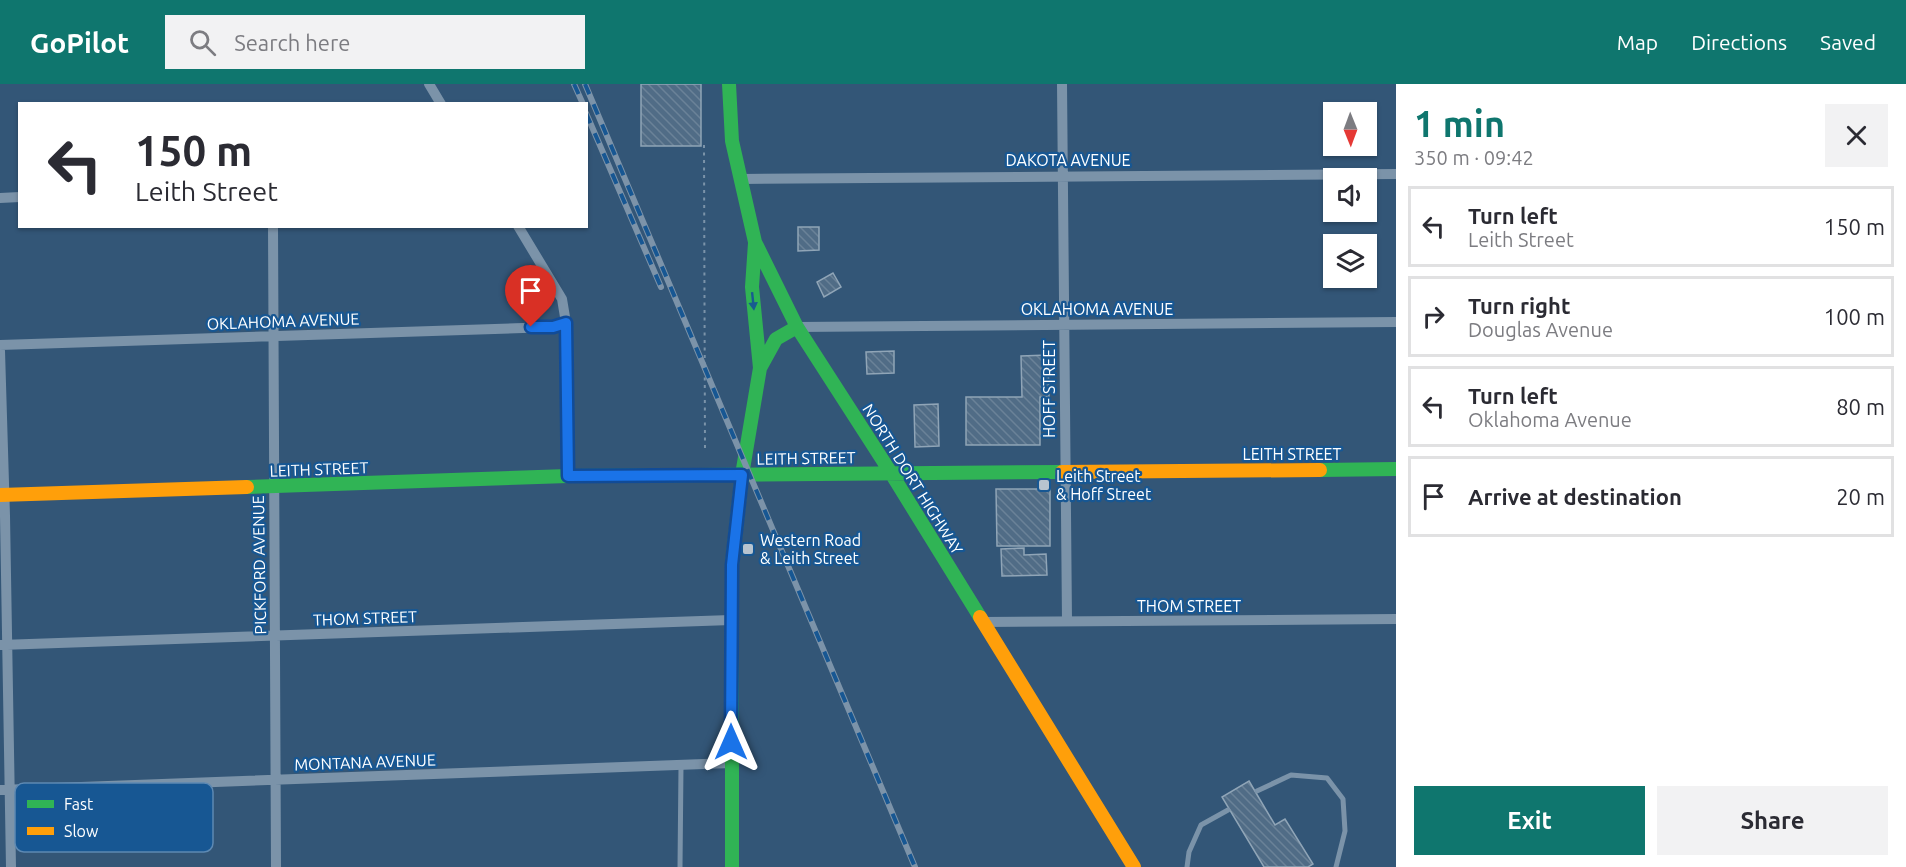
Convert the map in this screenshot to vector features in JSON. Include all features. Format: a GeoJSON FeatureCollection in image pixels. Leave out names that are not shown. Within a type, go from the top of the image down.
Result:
{"type":"FeatureCollection","features":[{"type":"Feature","properties":{"kind":"street"},"geometry":{"type":"LineString","coordinates":[[429,84],[440,102]]}},
{"type":"Feature","properties":{"kind":"street","name":"NORTH DORT HIGHWAY"},"geometry":{"type":"LineString","coordinates":[[729,84],[732,141],[755,242],[797,327],[891,473],[1134,867]]}},
{"type":"Feature","properties":{"kind":"street","name":"HOFF STREET"},"geometry":{"type":"LineString","coordinates":[[1062,84],[1067,621]]}},
{"type":"Feature","properties":{"kind":"street","name":"DAKOTA AVENUE"},"geometry":{"type":"LineString","coordinates":[[740,178],[1396,174]]}},
{"type":"Feature","properties":{"kind":"street"},"geometry":{"type":"LineString","coordinates":[[0,198],[18,197]]}},
{"type":"Feature","properties":{"kind":"street","name":"PICKFORD AVENUE"},"geometry":{"type":"LineString","coordinates":[[273,228],[276,867]]}},
{"type":"Feature","properties":{"kind":"street"},"geometry":{"type":"LineString","coordinates":[[519,228],[562,299],[566,323],[568,476]]}},
{"type":"Feature","properties":{"kind":"street"},"geometry":{"type":"LineString","coordinates":[[732,867],[733,546],[760,368],[752,287],[755,242]]}},
{"type":"Feature","properties":{"kind":"street","name":"OKLAHOMA AVENUE"},"geometry":{"type":"LineString","coordinates":[[797,327],[1396,322]]}},
{"type":"Feature","properties":{"kind":"street","name":"OKLAHOMA AVENUE"},"geometry":{"type":"LineString","coordinates":[[0,345],[553,327],[566,323]]}},
{"type":"Feature","properties":{"kind":"street"},"geometry":{"type":"LineString","coordinates":[[760,368],[776,339],[797,327]]}},
{"type":"Feature","properties":{"kind":"street"},"geometry":{"type":"LineString","coordinates":[[0,351],[5,790],[11,867]]}},
{"type":"Feature","properties":{"kind":"street","name":"LEITH STREET"},"geometry":{"type":"LineString","coordinates":[[2,495],[568,476],[1396,470]]}},
{"type":"Feature","properties":{"kind":"street","name":"THOM STREET"},"geometry":{"type":"LineString","coordinates":[[982,622],[1396,619]]}},
{"type":"Feature","properties":{"kind":"street","name":"THOM STREET"},"geometry":{"type":"LineString","coordinates":[[4,645],[731,620]]}},
{"type":"Feature","properties":{"kind":"street","name":"MONTANA AVENUE"},"geometry":{"type":"LineString","coordinates":[[195,783],[731,763]]}},
{"type":"Feature","properties":{"kind":"lane"},"geometry":{"type":"LineString","coordinates":[[680,867],[681,766]]}},
{"type":"Feature","properties":{"kind":"lane"},"geometry":{"type":"LineString","coordinates":[[1257,791],[1292,775],[1327,778],[1343,799],[1344,831],[1336,867]]}},
{"type":"Feature","properties":{"kind":"lane"},"geometry":{"type":"LineString","coordinates":[[1187,867],[1189,852],[1201,825],[1228,810]]}},
{"type":"Feature","properties":{"kind":"path"},"geometry":{"type":"LineString","coordinates":[[704,145],[705,451]]}},
{"type":"Feature","properties":{"kind":"building"},"geometry":{"type":"Polygon","coordinates":[[[641,84],[701,84],[701,146],[641,146],[641,84]]]}},
{"type":"Feature","properties":{"kind":"building"},"geometry":{"type":"Polygon","coordinates":[[[798,227],[819,227],[819,250],[798,251],[798,227]]]}},
{"type":"Feature","properties":{"kind":"building"},"geometry":{"type":"Polygon","coordinates":[[[833,273],[841,287],[824,297],[817,282],[833,273]]]}},
{"type":"Feature","properties":{"kind":"building"},"geometry":{"type":"Polygon","coordinates":[[[894,351],[894,373],[867,374],[866,352],[894,351]]]}},
{"type":"Feature","properties":{"kind":"building"},"geometry":{"type":"Polygon","coordinates":[[[1048,355],[1049,397],[1040,397],[1040,445],[966,445],[966,397],[1022,397],[1021,356],[1048,355]]]}},
{"type":"Feature","properties":{"kind":"building"},"geometry":{"type":"Polygon","coordinates":[[[938,404],[939,446],[915,447],[914,405],[938,404]]]}},
{"type":"Feature","properties":{"kind":"building"},"geometry":{"type":"Polygon","coordinates":[[[996,489],[1050,489],[1050,546],[997,546],[996,489]]]}},
{"type":"Feature","properties":{"kind":"building"},"geometry":{"type":"Polygon","coordinates":[[[1024,548],[1024,555],[1046,554],[1047,575],[1002,576],[1001,549],[1024,548]]]}},
{"type":"Feature","properties":{"kind":"building"},"geometry":{"type":"Polygon","coordinates":[[[1249,781],[1275,825],[1285,819],[1313,864],[1308,867],[1264,867],[1222,797],[1249,781]]]}},
{"type":"Feature","properties":{"kind":"railway"},"geometry":{"type":"LineString","coordinates":[[574,84],[582,102]]}},
{"type":"Feature","properties":{"kind":"railway"},"geometry":{"type":"LineString","coordinates":[[585,84],[915,867]]}},
{"type":"Feature","properties":{"kind":"railway"},"geometry":{"type":"LineString","coordinates":[[588,118],[661,287]]}},
{"type":"Feature","properties":{"kind":"traffic: fast"},"geometry":{"type":"LineString","coordinates":[[729,84],[732,141],[755,242],[797,327],[980,617]]}},
{"type":"Feature","properties":{"kind":"traffic: fast"},"geometry":{"type":"LineString","coordinates":[[755,243],[752,287],[760,368]]}},
{"type":"Feature","properties":{"kind":"traffic: fast"},"geometry":{"type":"LineString","coordinates":[[760,368],[776,339],[797,327]]}},
{"type":"Feature","properties":{"kind":"traffic: fast"},"geometry":{"type":"LineString","coordinates":[[732,867],[732,565],[742,475],[760,368]]}},
{"type":"Feature","properties":{"kind":"traffic: fast"},"geometry":{"type":"LineString","coordinates":[[1320,470],[1396,469]]}},
{"type":"Feature","properties":{"kind":"traffic: fast"},"geometry":{"type":"LineString","coordinates":[[247,487],[568,476],[1062,472]]}},
{"type":"Feature","properties":{"kind":"traffic: slow"},"geometry":{"type":"LineString","coordinates":[[1062,472],[1320,470]]}},
{"type":"Feature","properties":{"kind":"traffic: slow"},"geometry":{"type":"LineString","coordinates":[[0,495],[247,487]]}},
{"type":"Feature","properties":{"kind":"traffic: slow"},"geometry":{"type":"LineString","coordinates":[[980,617],[1134,867]]}},
{"type":"Feature","properties":{"kind":"place","name":"Leith Street & Hoff Street"},"geometry":{"type":"Point","coordinates":[1044,485]}},
{"type":"Feature","properties":{"kind":"place","name":"Western Road & Leith Street"},"geometry":{"type":"Point","coordinates":[748,549]}},
{"type":"Feature","properties":{"kind":"route"},"geometry":{"type":"LineString","coordinates":[[531,327],[553,327],[566,323],[568,476],[742,475],[732,565],[731,742]]}}]}
